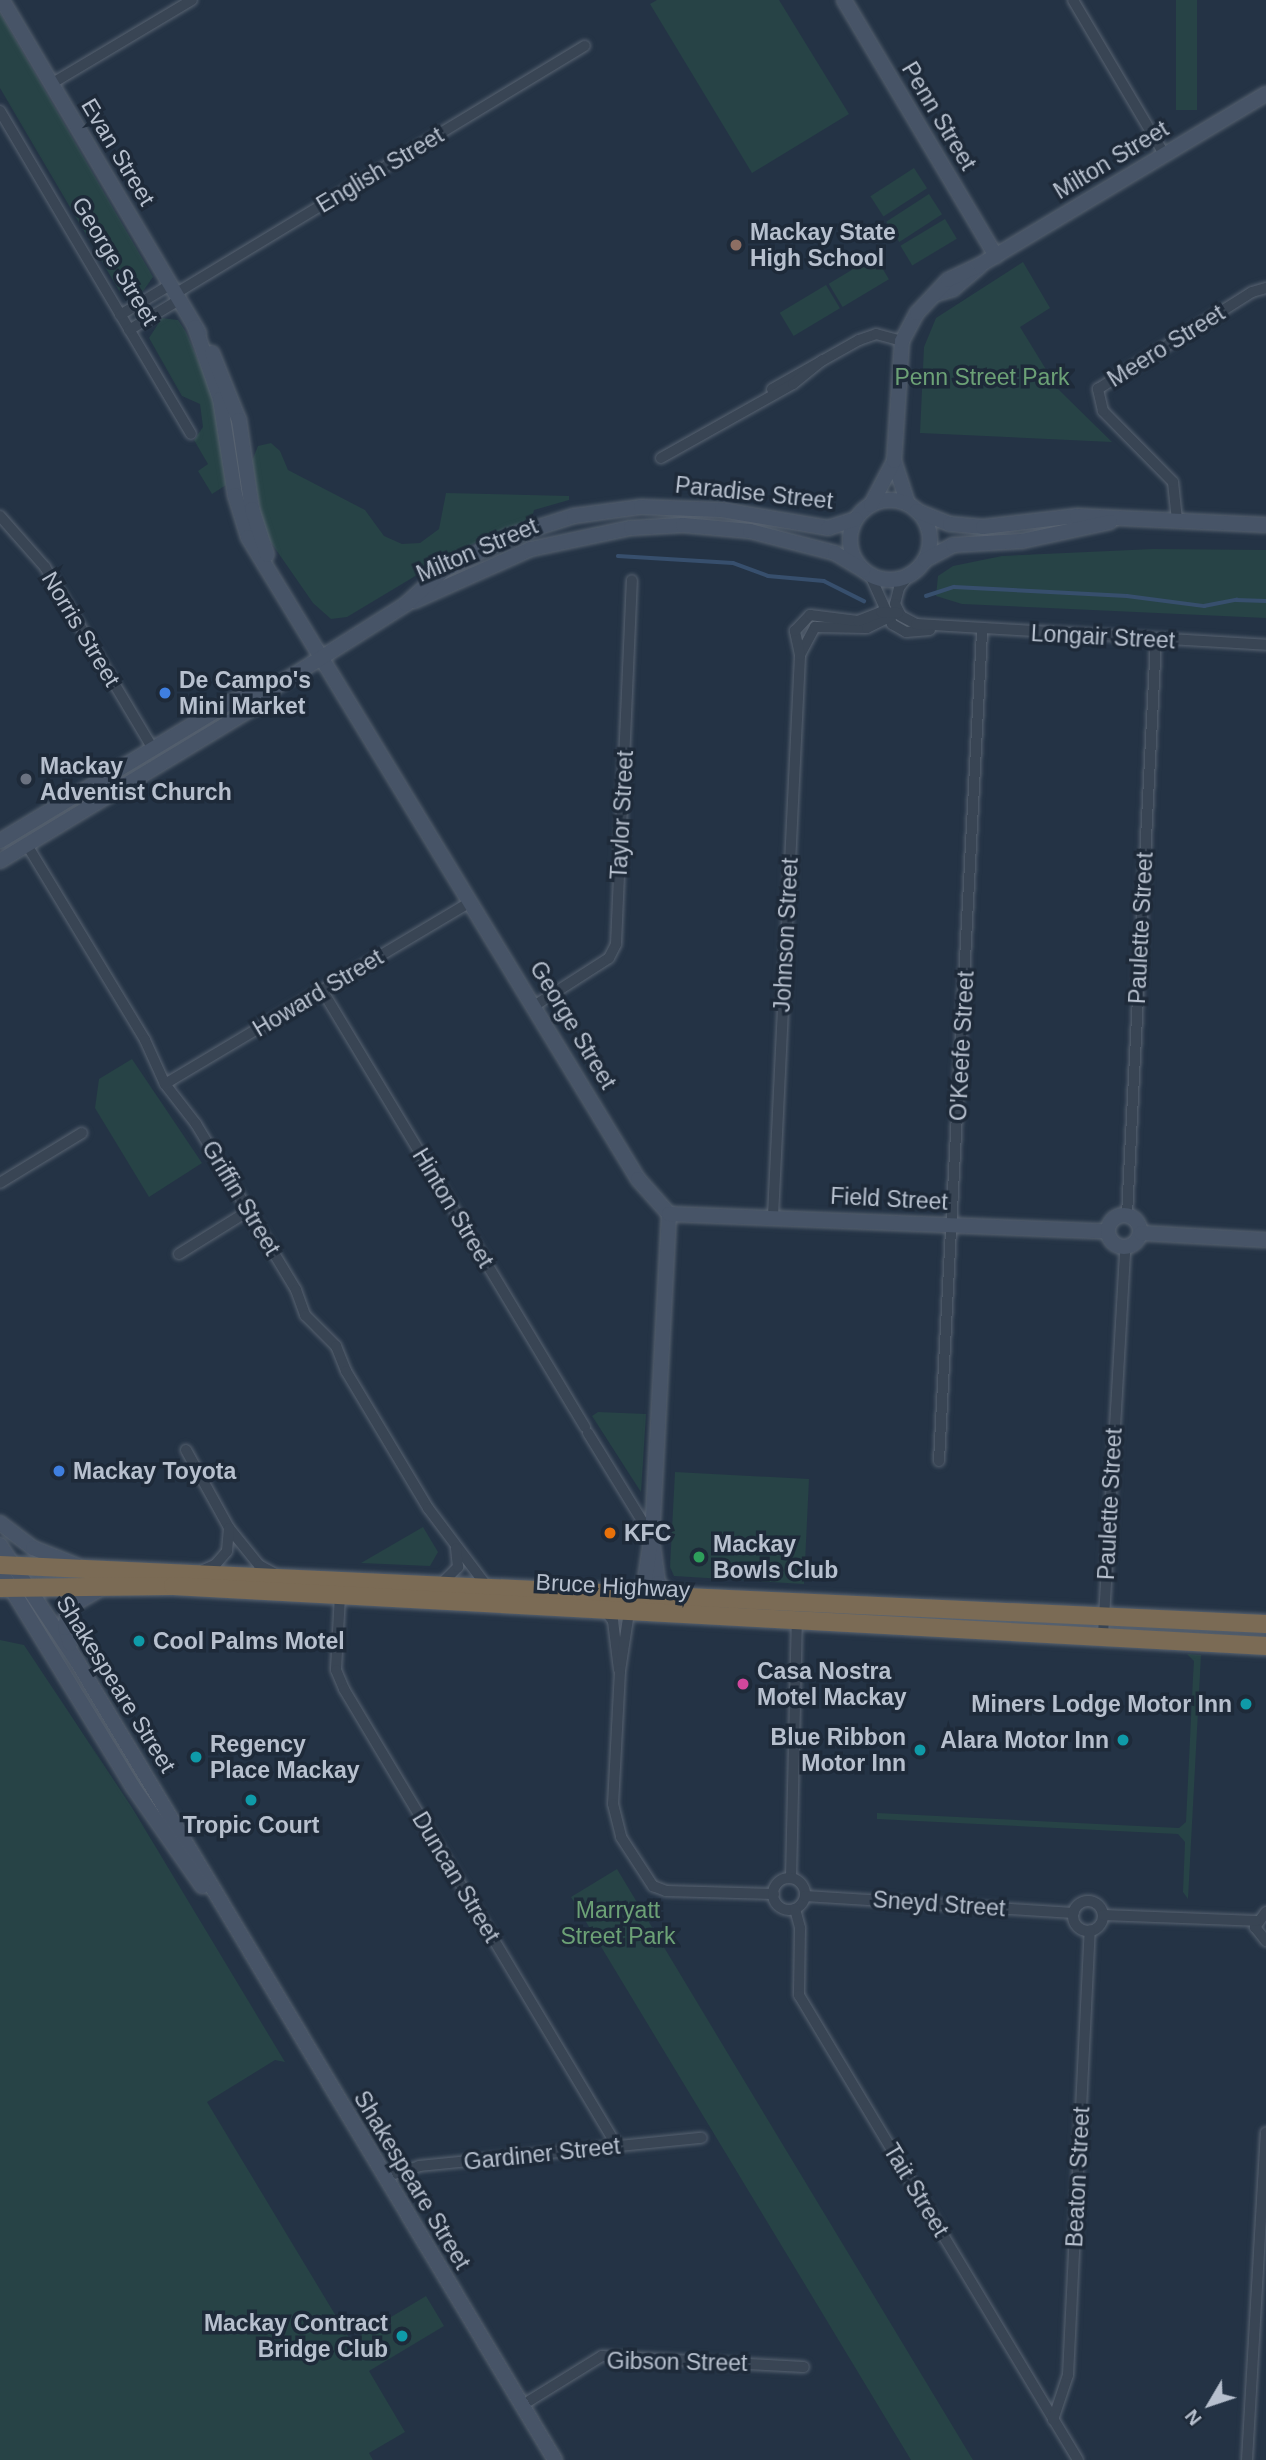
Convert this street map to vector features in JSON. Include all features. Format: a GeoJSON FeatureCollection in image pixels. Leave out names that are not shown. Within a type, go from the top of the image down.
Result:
{"type":"FeatureCollection","features":[{"type":"Feature","properties":{"kind":"highway","name":"Bruce Highway"},"geometry":{"type":"LineString","coordinates":[[8,1576],[78,1566],[1266,1624]]}},
{"type":"Feature","properties":{"kind":"highway","name":"Bruce Highway"},"geometry":{"type":"LineString","coordinates":[[8,1576],[111,1584],[1103,1635],[1266,1646]]}},
{"type":"Feature","properties":{"kind":"highway"},"geometry":{"type":"LineString","coordinates":[[489,1585],[551,1597],[614,1600],[629,1612]]}},
{"type":"Feature","properties":{"kind":"highway"},"geometry":{"type":"LineString","coordinates":[[643,1593],[658,1604],[750,1609],[791,1619]]}},
{"type":"Feature","properties":{"kind":"street","name":"Evan Street"},"geometry":{"type":"LineString","coordinates":[[2,0],[195,327],[234,433]]}},
{"type":"Feature","properties":{"kind":"street"},"geometry":{"type":"LineString","coordinates":[[51,84],[192,0]]}},
{"type":"Feature","properties":{"kind":"street","name":"Penn Street"},"geometry":{"type":"LineString","coordinates":[[844,0],[996,256]]}},
{"type":"Feature","properties":{"kind":"street"},"geometry":{"type":"LineString","coordinates":[[1073,0],[1164,154]]}},
{"type":"Feature","properties":{"kind":"street","name":"English Street"},"geometry":{"type":"LineString","coordinates":[[175,293],[585,46]]}},
{"type":"Feature","properties":{"kind":"street","name":"Milton Street"},"geometry":{"type":"LineString","coordinates":[[902,341],[918,313],[935,294],[953,289],[980,265],[1266,94]]}},
{"type":"Feature","properties":{"kind":"street","name":"George Street"},"geometry":{"type":"LineString","coordinates":[[0,111],[191,434]]}},
{"type":"Feature","properties":{"kind":"street","name":"Meero Street"},"geometry":{"type":"LineString","coordinates":[[1177,520],[1173,482],[1103,411],[1098,389],[1252,292],[1266,288]]}},
{"type":"Feature","properties":{"kind":"street"},"geometry":{"type":"LineString","coordinates":[[120,314],[175,293]]}},
{"type":"Feature","properties":{"kind":"street"},"geometry":{"type":"LineString","coordinates":[[129,330],[175,293]]}},
{"type":"Feature","properties":{"kind":"street"},"geometry":{"type":"LineString","coordinates":[[661,458],[757,400],[793,384],[823,360],[876,334],[902,341],[894,461],[872,505],[856,519],[850,545],[867,572],[885,616],[898,613],[897,592],[909,575],[925,560],[953,545],[1022,541],[1118,520]]}},
{"type":"Feature","properties":{"kind":"street","name":"George Street"},"geometry":{"type":"LineString","coordinates":[[234,433],[240,516],[251,542],[275,575],[642,1185],[669,1214]]}},
{"type":"Feature","properties":{"kind":"street"},"geometry":{"type":"LineString","coordinates":[[894,461],[913,508],[930,539],[925,560]]}},
{"type":"Feature","properties":{"kind":"street"},"geometry":{"type":"LineString","coordinates":[[872,505],[896,500],[950,524],[983,527],[1077,516],[1266,525]]}},
{"type":"Feature","properties":{"kind":"street","name":"Paradise Street"},"geometry":{"type":"LineString","coordinates":[[603,510],[691,507],[828,528],[856,519]]}},
{"type":"Feature","properties":{"kind":"street","name":"Milton Street"},"geometry":{"type":"LineString","coordinates":[[406,604],[444,570],[479,550],[537,526],[603,510]]}},
{"type":"Feature","properties":{"kind":"street","name":"Norris Street"},"geometry":{"type":"LineString","coordinates":[[2,522],[45,567],[153,749]]}},
{"type":"Feature","properties":{"kind":"street","name":"Paradise Street"},"geometry":{"type":"LineString","coordinates":[[607,531],[683,525],[738,529],[808,544],[867,572]]}},
{"type":"Feature","properties":{"kind":"street","name":"Milton Street"},"geometry":{"type":"LineString","coordinates":[[0,861],[253,708],[268,692],[406,604],[531,548],[607,531]]}},
{"type":"Feature","properties":{"kind":"street"},"geometry":{"type":"LineString","coordinates":[[867,572],[887,580],[909,575]]}},
{"type":"Feature","properties":{"kind":"street","name":"Taylor Street"},"geometry":{"type":"LineString","coordinates":[[534,1006],[609,958],[616,944],[632,580]]}},
{"type":"Feature","properties":{"kind":"street","name":"Longair Street"},"geometry":{"type":"LineString","coordinates":[[898,613],[911,623],[941,629]]}},
{"type":"Feature","properties":{"kind":"street","name":"Longair Street"},"geometry":{"type":"LineString","coordinates":[[885,616],[906,632],[941,629],[1266,645]]}},
{"type":"Feature","properties":{"kind":"street","name":"Johnson Street"},"geometry":{"type":"LineString","coordinates":[[773,1216],[800,655],[795,633],[806,617],[858,621],[885,616]]}},
{"type":"Feature","properties":{"kind":"street","name":"O'Keefe Street"},"geometry":{"type":"LineString","coordinates":[[939,1461],[954,1224],[982,631]]}},
{"type":"Feature","properties":{"kind":"street","name":"Paulette Street"},"geometry":{"type":"LineString","coordinates":[[1127,1215],[1156,640]]}},
{"type":"Feature","properties":{"kind":"street","name":"Milton Street"},"geometry":{"type":"LineString","coordinates":[[0,841],[232,701],[268,692]]}},
{"type":"Feature","properties":{"kind":"street"},"geometry":{"type":"LineString","coordinates":[[153,749],[162,764]]}},
{"type":"Feature","properties":{"kind":"street"},"geometry":{"type":"LineString","coordinates":[[19,831],[27,845]]}},
{"type":"Feature","properties":{"kind":"street","name":"Griffin Street"},"geometry":{"type":"LineString","coordinates":[[27,845],[145,1040],[165,1084],[196,1124],[296,1290],[304,1315],[336,1346],[363,1401],[456,1548],[489,1585]]}},
{"type":"Feature","properties":{"kind":"street","name":"Howard Street"},"geometry":{"type":"LineString","coordinates":[[165,1084],[470,902]]}},
{"type":"Feature","properties":{"kind":"street","name":"Hinton Street"},"geometry":{"type":"LineString","coordinates":[[322,990],[652,1538]]}},
{"type":"Feature","properties":{"kind":"street"},"geometry":{"type":"LineString","coordinates":[[0,1183],[82,1133]]}},
{"type":"Feature","properties":{"kind":"street"},"geometry":{"type":"LineString","coordinates":[[179,1254],[248,1211]]}},
{"type":"Feature","properties":{"kind":"street"},"geometry":{"type":"LineString","coordinates":[[643,1593],[652,1538],[669,1214]]}},
{"type":"Feature","properties":{"kind":"street","name":"Field Street"},"geometry":{"type":"LineString","coordinates":[[669,1214],[773,1216],[1108,1232]]}},
{"type":"Feature","properties":{"kind":"street"},"geometry":{"type":"LineString","coordinates":[[1127,1215],[1138,1222],[1141,1233],[1136,1244],[1125,1248],[1112,1242],[1108,1232],[1114,1218],[1127,1215]]}},
{"type":"Feature","properties":{"kind":"street"},"geometry":{"type":"LineString","coordinates":[[1141,1233],[1266,1240]]}},
{"type":"Feature","properties":{"kind":"street","name":"Paulette Street"},"geometry":{"type":"LineString","coordinates":[[1103,1635],[1125,1248]]}},
{"type":"Feature","properties":{"kind":"street"},"geometry":{"type":"LineString","coordinates":[[186,1450],[229,1528],[259,1565],[282,1576]]}},
{"type":"Feature","properties":{"kind":"street"},"geometry":{"type":"LineString","coordinates":[[0,1524],[33,1548],[78,1566]]}},
{"type":"Feature","properties":{"kind":"street"},"geometry":{"type":"LineString","coordinates":[[199,1572],[222,1559],[229,1528]]}},
{"type":"Feature","properties":{"kind":"street"},"geometry":{"type":"LineString","coordinates":[[652,1538],[658,1583],[669,1594]]}},
{"type":"Feature","properties":{"kind":"street","name":"Shakespeare Street"},"geometry":{"type":"LineString","coordinates":[[0,1545],[8,1576],[134,1787],[230,1923]]}},
{"type":"Feature","properties":{"kind":"street"},"geometry":{"type":"LineString","coordinates":[[442,1583],[458,1567],[456,1548]]}},
{"type":"Feature","properties":{"kind":"street","name":"Shakespeare Street"},"geometry":{"type":"LineString","coordinates":[[8,1576],[78,1663],[230,1923],[555,2460]]}},
{"type":"Feature","properties":{"kind":"street"},"geometry":{"type":"LineString","coordinates":[[78,1663],[65,1628],[69,1607],[111,1584]]}},
{"type":"Feature","properties":{"kind":"street","name":"Duncan Street"},"geometry":{"type":"LineString","coordinates":[[340,1595],[336,1670],[344,1689],[617,2146]]}},
{"type":"Feature","properties":{"kind":"street"},"geometry":{"type":"LineString","coordinates":[[605,1610],[613,1622],[620,1671]]}},
{"type":"Feature","properties":{"kind":"street"},"geometry":{"type":"LineString","coordinates":[[629,1612],[620,1671],[613,1804],[621,1837],[642,1875],[666,1891],[774,1894]]}},
{"type":"Feature","properties":{"kind":"street"},"geometry":{"type":"LineString","coordinates":[[791,1619],[791,1878]]}},
{"type":"Feature","properties":{"kind":"street"},"geometry":{"type":"LineString","coordinates":[[791,1878],[802,1884],[805,1896],[795,1909],[782,1908],[774,1894],[779,1882],[791,1878]]}},
{"type":"Feature","properties":{"kind":"street","name":"Sneyd Street"},"geometry":{"type":"LineString","coordinates":[[805,1896],[1073,1913]]}},
{"type":"Feature","properties":{"kind":"street"},"geometry":{"type":"LineString","coordinates":[[1089,1901],[1099,1906],[1103,1915],[1099,1926],[1090,1931],[1078,1927],[1073,1913],[1079,1904],[1089,1901]]}},
{"type":"Feature","properties":{"kind":"street","name":"Tait Street"},"geometry":{"type":"LineString","coordinates":[[795,1909],[800,1928],[799,1995],[1078,2460]]}},
{"type":"Feature","properties":{"kind":"street"},"geometry":{"type":"LineString","coordinates":[[1103,1915],[1256,1921],[1266,1912]]}},
{"type":"Feature","properties":{"kind":"street"},"geometry":{"type":"LineString","coordinates":[[1256,1921],[1256,1932],[1266,1941]]}},
{"type":"Feature","properties":{"kind":"street","name":"Beaton Street"},"geometry":{"type":"LineString","coordinates":[[1053,2420],[1068,2375],[1090,1931]]}},
{"type":"Feature","properties":{"kind":"street"},"geometry":{"type":"LineString","coordinates":[[1247,2460],[1265,2187],[1266,2133]]}},
{"type":"Feature","properties":{"kind":"street","name":"Gardiner Street"},"geometry":{"type":"LineString","coordinates":[[384,2178],[419,2166],[702,2138]]}},
{"type":"Feature","properties":{"kind":"street","name":"Gibson Street"},"geometry":{"type":"LineString","coordinates":[[521,2406],[602,2356],[804,2367]]}},
{"type":"Feature","properties":{"kind":"green space"},"geometry":{"type":"Polygon","coordinates":[[[657,0],[779,0],[849,114],[752,173],[650,4],[657,0]]]}},
{"type":"Feature","properties":{"kind":"green space"},"geometry":{"type":"Polygon","coordinates":[[[1176,0],[1197,0],[1197,110],[1176,110],[1176,0]]]}},
{"type":"Feature","properties":{"kind":"green space"},"geometry":{"type":"Polygon","coordinates":[[[0,13],[153,277],[141,294],[128,297],[120,292],[0,88],[0,13]]]}},
{"type":"Feature","properties":{"kind":"green space"},"geometry":{"type":"Polygon","coordinates":[[[914,168],[927,188],[883,216],[870,196],[914,168]]]}},
{"type":"Feature","properties":{"kind":"green space"},"geometry":{"type":"Polygon","coordinates":[[[929,194],[942,214],[899,242],[886,222],[929,194]]]}},
{"type":"Feature","properties":{"kind":"green space"},"geometry":{"type":"Polygon","coordinates":[[[945,219],[957,239],[912,265],[900,246],[945,219]]]}},
{"type":"Feature","properties":{"kind":"green space"},"geometry":{"type":"Polygon","coordinates":[[[875,256],[889,279],[843,307],[829,284],[875,256]]]}},
{"type":"Feature","properties":{"kind":"green space","name":"Penn Street Park"},"geometry":{"type":"Polygon","coordinates":[[[1023,262],[1050,308],[1020,327],[1058,389],[1112,442],[920,433],[924,347],[936,318],[1023,262]]]}},
{"type":"Feature","properties":{"kind":"green space"},"geometry":{"type":"Polygon","coordinates":[[[826,285],[840,308],[794,336],[780,313],[826,285]]]}},
{"type":"Feature","properties":{"kind":"green space"},"geometry":{"type":"Polygon","coordinates":[[[162,318],[178,320],[186,332],[213,395],[226,485],[212,494],[198,471],[208,464],[194,440],[203,427],[200,404],[182,396],[149,338],[162,318]]]}},
{"type":"Feature","properties":{"kind":"green space"},"geometry":{"type":"Polygon","coordinates":[[[271,443],[280,451],[288,470],[365,510],[384,536],[402,544],[420,543],[439,529],[446,493],[569,496],[569,500],[534,510],[532,518],[457,551],[347,617],[331,619],[313,603],[270,541],[262,521],[252,461],[258,446],[271,443]]]}},
{"type":"Feature","properties":{"kind":"green space"},"geometry":{"type":"Polygon","coordinates":[[[1153,549],[1266,550],[1266,618],[962,604],[936,596],[938,576],[953,566],[1002,556],[1153,549]]]}},
{"type":"Feature","properties":{"kind":"green space"},"geometry":{"type":"Polygon","coordinates":[[[132,1059],[202,1163],[149,1197],[95,1108],[99,1079],[132,1059]]]}},
{"type":"Feature","properties":{"kind":"green space"},"geometry":{"type":"Polygon","coordinates":[[[598,1412],[646,1414],[641,1492],[592,1416],[598,1412]]]}},
{"type":"Feature","properties":{"kind":"green space","name":"Mackay Bowls Club"},"geometry":{"type":"Polygon","coordinates":[[[675,1472],[809,1479],[804,1584],[674,1576],[670,1567],[675,1472]]]}},
{"type":"Feature","properties":{"kind":"green space"},"geometry":{"type":"Polygon","coordinates":[[[423,1527],[438,1552],[430,1566],[361,1563],[423,1527]]]}},
{"type":"Feature","properties":{"kind":"green space"},"geometry":{"type":"Polygon","coordinates":[[[0,1640],[24,1645],[131,1806],[285,2062],[275,2060],[207,2102],[351,2341],[426,2296],[444,2326],[369,2371],[405,2432],[369,2453],[373,2460],[0,2460],[0,1640]]]}},
{"type":"Feature","properties":{"kind":"green space"},"geometry":{"type":"Polygon","coordinates":[[[1187,1654],[1201,1655],[1188,1899],[1183,1892],[1185,1842],[1178,1834],[877,1819],[877,1813],[1179,1828],[1186,1822],[1194,1661],[1187,1654]]]}},
{"type":"Feature","properties":{"kind":"green space","name":"Marryatt Street Park"},"geometry":{"type":"Polygon","coordinates":[[[617,1869],[973,2460],[911,2460],[571,1897],[617,1869]]]}},
{"type":"Feature","properties":{"kind":"waterway"},"geometry":{"type":"LineString","coordinates":[[618,556],[733,563],[768,576],[824,581],[864,601]]}},
{"type":"Feature","properties":{"kind":"waterway"},"geometry":{"type":"LineString","coordinates":[[926,596],[954,587],[1127,596],[1204,606],[1236,600],[1266,601]]}},
{"type":"Feature","properties":{"kind":"place","name":"Mackay State High School"},"geometry":{"type":"Point","coordinates":[736,245]}},
{"type":"Feature","properties":{"kind":"place","name":"De Campo's Mini Market"},"geometry":{"type":"Point","coordinates":[165,693]}},
{"type":"Feature","properties":{"kind":"place","name":"Mackay Adventist Church"},"geometry":{"type":"Point","coordinates":[26,779]}},
{"type":"Feature","properties":{"kind":"place","name":"Mackay Toyota"},"geometry":{"type":"Point","coordinates":[59,1471]}},
{"type":"Feature","properties":{"kind":"place","name":"KFC"},"geometry":{"type":"Point","coordinates":[610,1533]}},
{"type":"Feature","properties":{"kind":"place","name":"Mackay Bowls Club"},"geometry":{"type":"Point","coordinates":[699,1557]}},
{"type":"Feature","properties":{"kind":"place","name":"Cool Palms Motel"},"geometry":{"type":"Point","coordinates":[139,1641]}},
{"type":"Feature","properties":{"kind":"place","name":"Casa Nostra Motel Mackay"},"geometry":{"type":"Point","coordinates":[743,1684]}},
{"type":"Feature","properties":{"kind":"place","name":"Miners Lodge Motor Inn"},"geometry":{"type":"Point","coordinates":[1246,1704]}},
{"type":"Feature","properties":{"kind":"place","name":"Alara Motor Inn"},"geometry":{"type":"Point","coordinates":[1123,1740]}},
{"type":"Feature","properties":{"kind":"place","name":"Blue Ribbon Motor Inn"},"geometry":{"type":"Point","coordinates":[920,1750]}},
{"type":"Feature","properties":{"kind":"place","name":"Regency Place Mackay"},"geometry":{"type":"Point","coordinates":[196,1757]}},
{"type":"Feature","properties":{"kind":"place","name":"Tropic Court"},"geometry":{"type":"Point","coordinates":[251,1800]}},
{"type":"Feature","properties":{"kind":"place","name":"Mackay Contract Bridge Club"},"geometry":{"type":"Point","coordinates":[402,2336]}}]}
